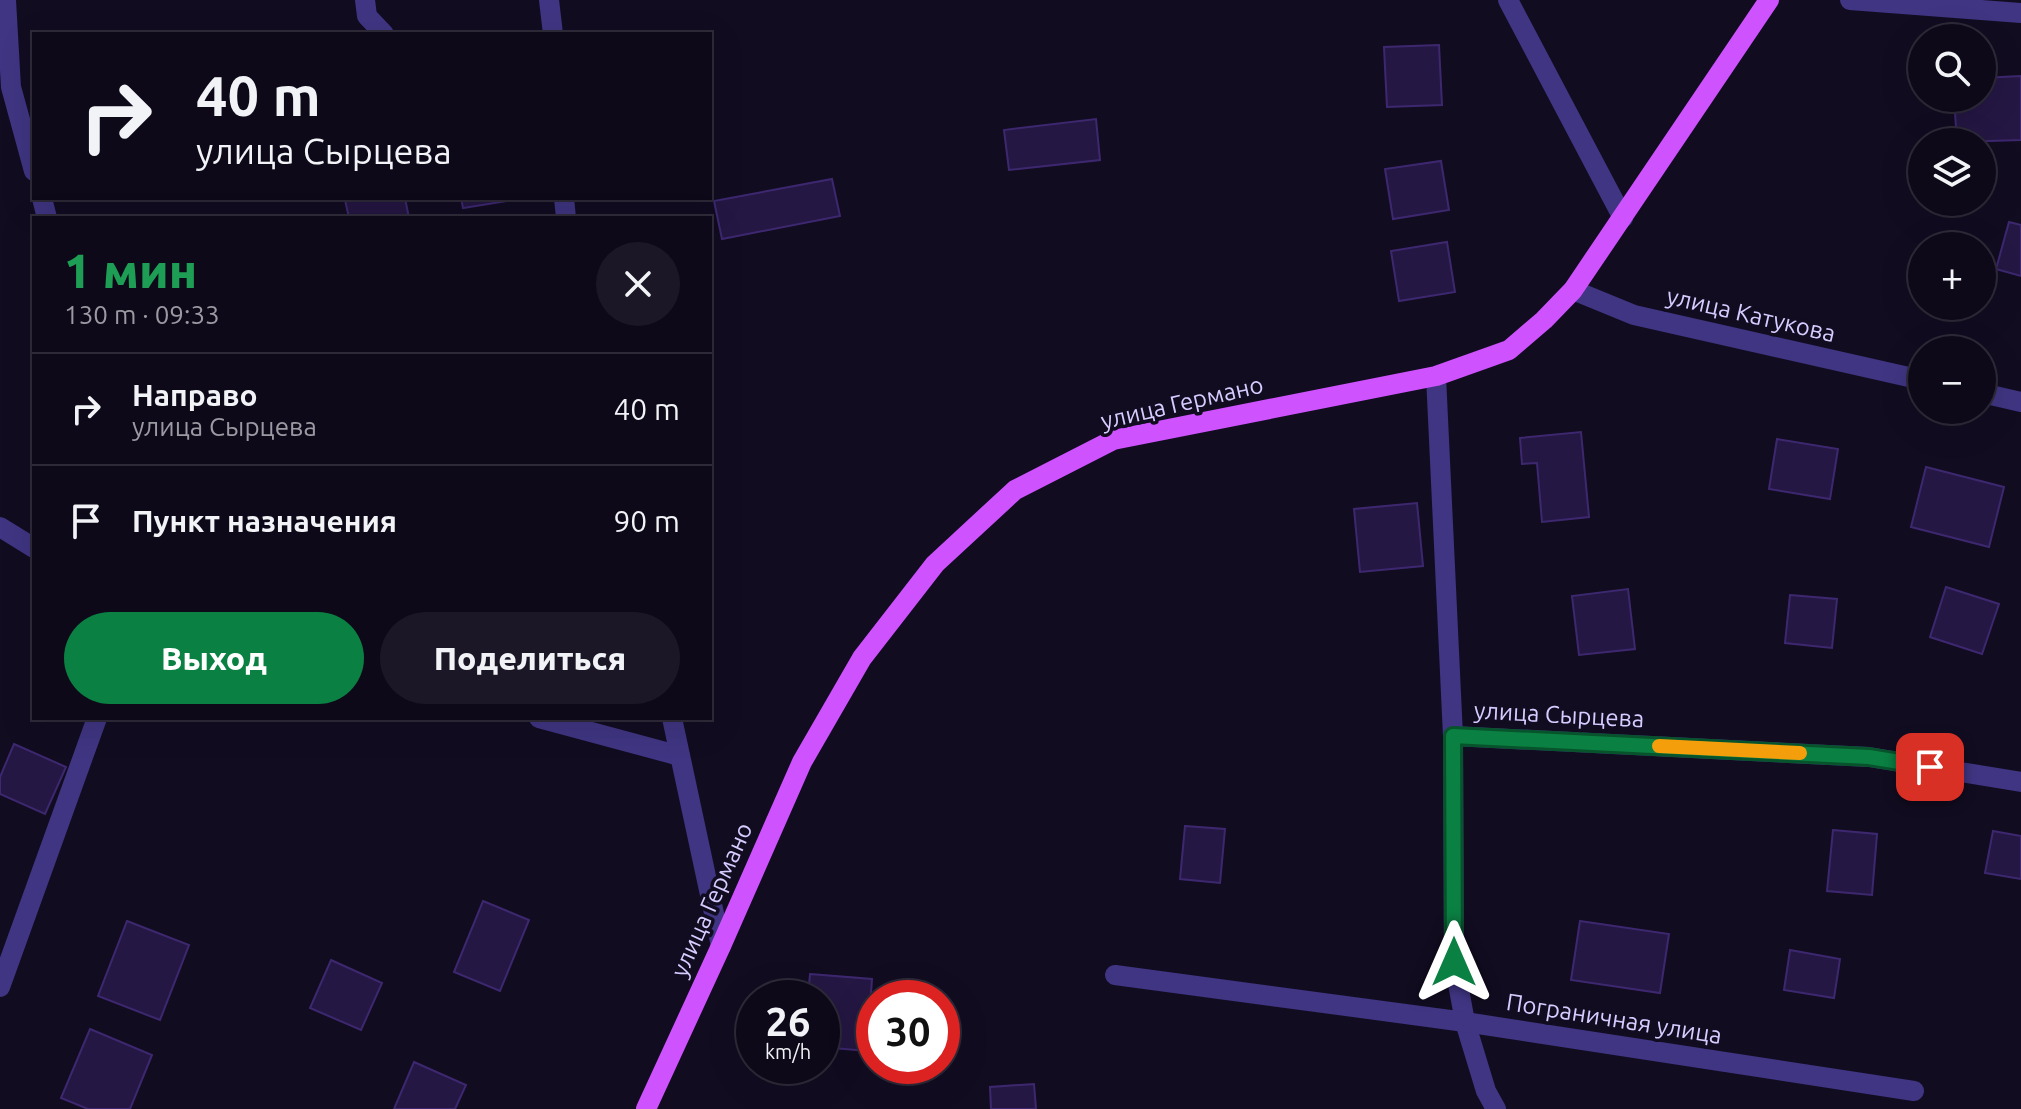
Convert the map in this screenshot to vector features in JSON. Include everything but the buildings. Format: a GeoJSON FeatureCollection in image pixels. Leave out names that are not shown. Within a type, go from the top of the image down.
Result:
{"type":"FeatureCollection","features":[{"type":"Feature","properties":{"kind":"main road","name":"улица Германо"},"geometry":{"type":"LineString","coordinates":[[646,1109],[802,762],[862,658],[935,564],[1015,490],[1113,440],[1436,376],[1509,350],[1573,290],[1769,0]]}},
{"type":"Feature","properties":{"kind":"street"},"geometry":{"type":"LineString","coordinates":[[6,0],[11,87],[32,164]]}},
{"type":"Feature","properties":{"kind":"street"},"geometry":{"type":"LineString","coordinates":[[549,0],[553,32]]}},
{"type":"Feature","properties":{"kind":"street"},"geometry":{"type":"LineString","coordinates":[[1508,0],[1623,218]]}},
{"type":"Feature","properties":{"kind":"street"},"geometry":{"type":"LineString","coordinates":[[1850,0],[2021,13]]}},
{"type":"Feature","properties":{"kind":"street"},"geometry":{"type":"LineString","coordinates":[[366,8],[383,32]]}},
{"type":"Feature","properties":{"kind":"street","name":"улица Катукова"},"geometry":{"type":"LineString","coordinates":[[1573,290],[1634,315],[1908,377]]}},
{"type":"Feature","properties":{"kind":"street","name":"улица Сырцева"},"geometry":{"type":"LineString","coordinates":[[1436,376],[1453,736],[1869,757],[2021,782]]}},
{"type":"Feature","properties":{"kind":"street"},"geometry":{"type":"LineString","coordinates":[[1996,396],[2021,402]]}},
{"type":"Feature","properties":{"kind":"street"},"geometry":{"type":"LineString","coordinates":[[0,527],[32,547]]}},
{"type":"Feature","properties":{"kind":"street"},"geometry":{"type":"LineString","coordinates":[[0,987],[96,720]]}},
{"type":"Feature","properties":{"kind":"street"},"geometry":{"type":"LineString","coordinates":[[546,720],[680,756]]}},
{"type":"Feature","properties":{"kind":"street"},"geometry":{"type":"LineString","coordinates":[[672,720],[721,946]]}},
{"type":"Feature","properties":{"kind":"street"},"geometry":{"type":"LineString","coordinates":[[1453,736],[1454,962],[1465,1022],[1486,1091],[1496,1109]]}},
{"type":"Feature","properties":{"kind":"street","name":"Пограничная улица"},"geometry":{"type":"LineString","coordinates":[[1115,975],[1465,1022],[1914,1091]]}},
{"type":"Feature","properties":{"kind":"slow traffic"},"geometry":{"type":"LineString","coordinates":[[1659,746],[1800,753]]}},
{"type":"Feature","properties":{"kind":"route"},"geometry":{"type":"LineString","coordinates":[[1454,962],[1453,736],[1869,757],[1930,767]]}}]}
